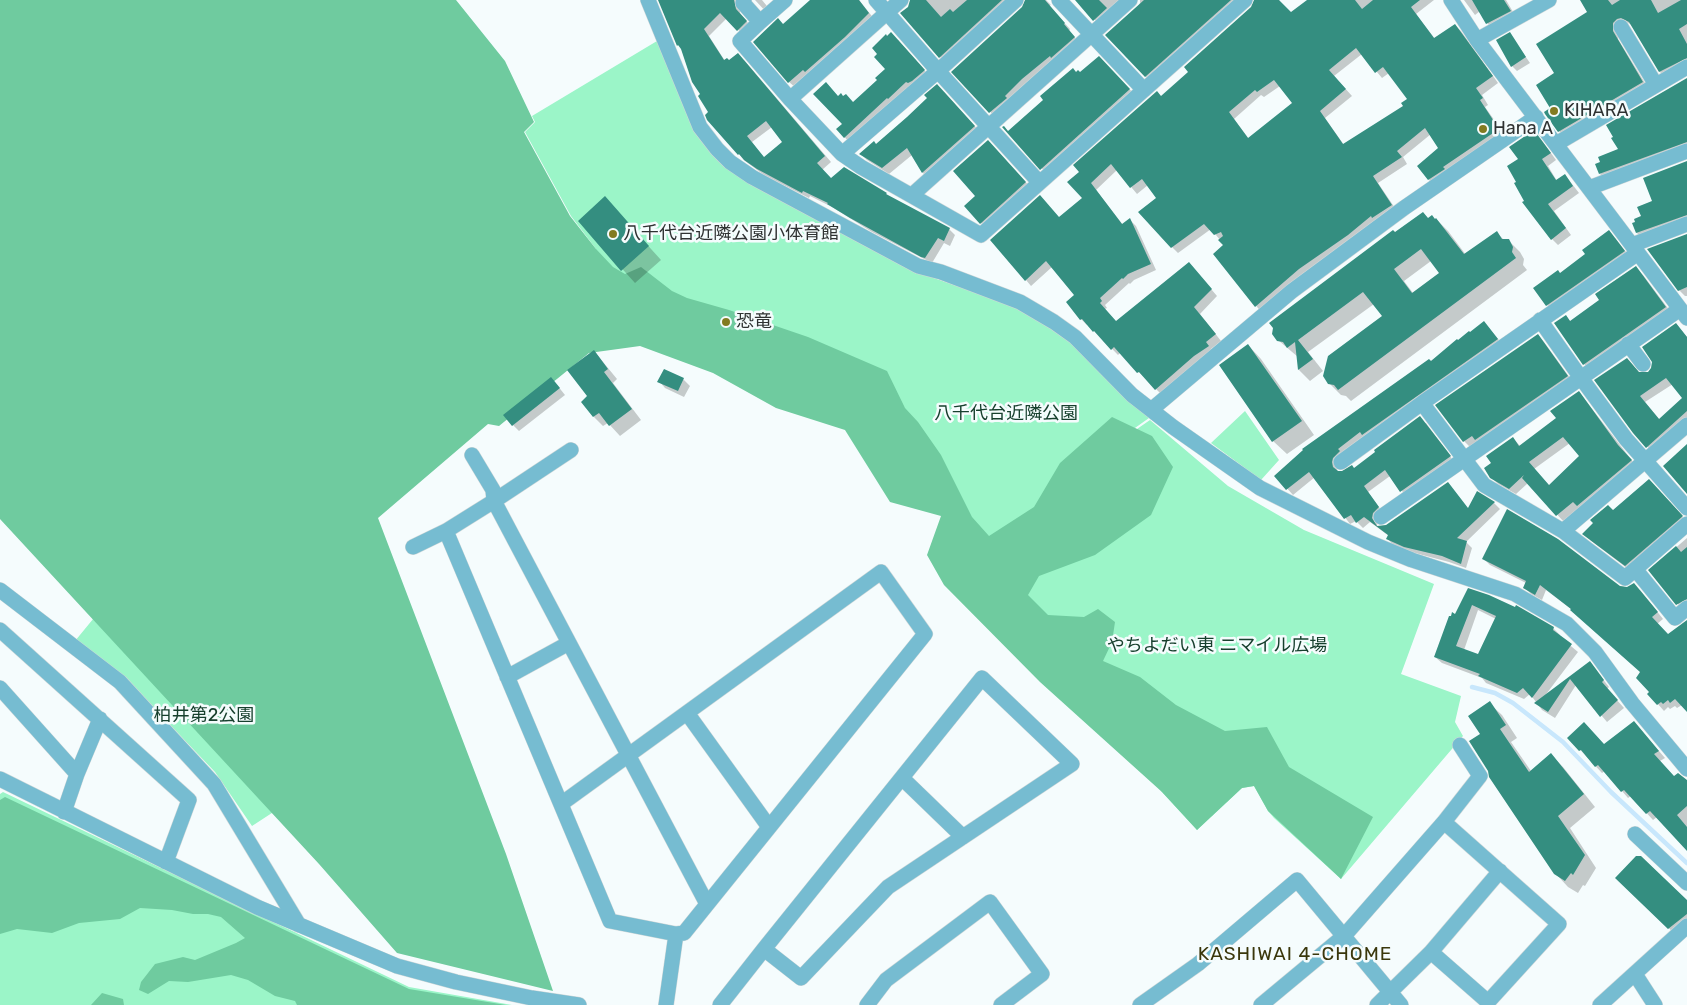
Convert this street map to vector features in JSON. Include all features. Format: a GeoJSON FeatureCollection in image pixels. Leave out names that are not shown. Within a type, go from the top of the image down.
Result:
{"type":"FeatureCollection","features":[{"type":"Feature","properties":{"kind":"street"},"geometry":{"type":"LineString","coordinates":[[648,0],[700,127],[717,150],[730,162],[752,177],[918,266],[941,272],[1020,302],[1054,322],[1075,338],[1132,395],[1173,427],[1260,488],[1368,542],[1412,560],[1515,594],[1567,624],[1595,652],[1632,703],[1687,768]]}},
{"type":"Feature","properties":{"kind":"street"},"geometry":{"type":"LineString","coordinates":[[744,0],[742,2],[760,22]]}},
{"type":"Feature","properties":{"kind":"street"},"geometry":{"type":"LineString","coordinates":[[785,0],[740,42],[842,154],[861,167],[981,234],[1245,0]]}},
{"type":"Feature","properties":{"kind":"street"},"geometry":{"type":"LineString","coordinates":[[876,0],[1040,182]]}},
{"type":"Feature","properties":{"kind":"street"},"geometry":{"type":"LineString","coordinates":[[790,99],[901,0]]}},
{"type":"Feature","properties":{"kind":"street"},"geometry":{"type":"LineString","coordinates":[[842,154],[1016,0]]}},
{"type":"Feature","properties":{"kind":"street"},"geometry":{"type":"LineString","coordinates":[[1059,0],[1144,90]]}},
{"type":"Feature","properties":{"kind":"street"},"geometry":{"type":"LineString","coordinates":[[912,195],[1130,0]]}},
{"type":"Feature","properties":{"kind":"street"},"geometry":{"type":"LineString","coordinates":[[1381,517],[1628,344],[1683,308],[1635,249],[1477,40],[1450,0]]}},
{"type":"Feature","properties":{"kind":"street"},"geometry":{"type":"LineString","coordinates":[[1477,40],[1549,0]]}},
{"type":"Feature","properties":{"kind":"street"},"geometry":{"type":"LineString","coordinates":[[1621,27],[1656,85]]}},
{"type":"Feature","properties":{"kind":"street"},"geometry":{"type":"LineString","coordinates":[[1556,144],[1687,67]]}},
{"type":"Feature","properties":{"kind":"street"},"geometry":{"type":"LineString","coordinates":[[1151,410],[1292,291],[1404,208],[1536,117]]}},
{"type":"Feature","properties":{"kind":"street"},"geometry":{"type":"LineString","coordinates":[[1589,188],[1687,151]]}},
{"type":"Feature","properties":{"kind":"street"},"geometry":{"type":"LineString","coordinates":[[1341,462],[1540,320],[1635,249],[1687,224]]}},
{"type":"Feature","properties":{"kind":"street"},"geometry":{"type":"LineString","coordinates":[[1540,320],[1626,439],[1687,508]]}},
{"type":"Feature","properties":{"kind":"street"},"geometry":{"type":"LineString","coordinates":[[1628,344],[1643,364]]}},
{"type":"Feature","properties":{"kind":"street"},"geometry":{"type":"LineString","coordinates":[[1422,403],[1484,485],[1563,531],[1625,578],[1687,524]]}},
{"type":"Feature","properties":{"kind":"street"},"geometry":{"type":"LineString","coordinates":[[1563,531],[1687,424]]}},
{"type":"Feature","properties":{"kind":"street"},"geometry":{"type":"LineString","coordinates":[[413,547],[446,531],[494,502],[570,450]]}},
{"type":"Feature","properties":{"kind":"street"},"geometry":{"type":"LineString","coordinates":[[472,455],[494,490],[494,502],[707,904]]}},
{"type":"Feature","properties":{"kind":"street"},"geometry":{"type":"LineString","coordinates":[[446,531],[610,921],[676,934],[684,933],[925,634],[881,572],[561,804]]}},
{"type":"Feature","properties":{"kind":"street"},"geometry":{"type":"LineString","coordinates":[[1635,570],[1675,618],[1687,608]]}},
{"type":"Feature","properties":{"kind":"street"},"geometry":{"type":"LineString","coordinates":[[0,590],[120,682],[214,784],[299,925]]}},
{"type":"Feature","properties":{"kind":"street"},"geometry":{"type":"LineString","coordinates":[[0,630],[189,800],[166,862]]}},
{"type":"Feature","properties":{"kind":"street"},"geometry":{"type":"LineString","coordinates":[[507,677],[569,643]]}},
{"type":"Feature","properties":{"kind":"street"},"geometry":{"type":"LineString","coordinates":[[720,1005],[764,949],[982,678],[1072,764],[888,887],[802,978],[764,949]]}},
{"type":"Feature","properties":{"kind":"street"},"geometry":{"type":"LineString","coordinates":[[0,688],[77,774]]}},
{"type":"Feature","properties":{"kind":"street"},"geometry":{"type":"LineString","coordinates":[[687,713],[769,827]]}},
{"type":"Feature","properties":{"kind":"street"},"geometry":{"type":"LineString","coordinates":[[64,812],[77,774],[100,719]]}},
{"type":"Feature","properties":{"kind":"street"},"geometry":{"type":"LineString","coordinates":[[1261,1005],[1344,936],[1444,822],[1480,776],[1460,745]]}},
{"type":"Feature","properties":{"kind":"street"},"geometry":{"type":"LineString","coordinates":[[902,778],[963,837]]}},
{"type":"Feature","properties":{"kind":"street"},"geometry":{"type":"LineString","coordinates":[[0,779],[257,907],[397,966],[456,982],[532,998],[579,1005]]}},
{"type":"Feature","properties":{"kind":"street"},"geometry":{"type":"LineString","coordinates":[[1431,952],[1488,1002],[1559,924],[1444,822]]}},
{"type":"Feature","properties":{"kind":"street"},"geometry":{"type":"LineString","coordinates":[[1635,834],[1687,883]]}},
{"type":"Feature","properties":{"kind":"street"},"geometry":{"type":"LineString","coordinates":[[1377,1005],[1431,952],[1500,872]]}},
{"type":"Feature","properties":{"kind":"street"},"geometry":{"type":"LineString","coordinates":[[1140,1005],[1163,999],[1198,964],[1297,880],[1401,1005]]}},
{"type":"Feature","properties":{"kind":"street"},"geometry":{"type":"LineString","coordinates":[[867,1005],[886,980],[990,902],[1042,974],[1001,1005]]}},
{"type":"Feature","properties":{"kind":"street"},"geometry":{"type":"LineString","coordinates":[[1600,1005],[1687,926]]}},
{"type":"Feature","properties":{"kind":"street"},"geometry":{"type":"LineString","coordinates":[[666,1005],[676,934]]}},
{"type":"Feature","properties":{"kind":"street"},"geometry":{"type":"LineString","coordinates":[[1635,974],[1655,1005]]}},
{"type":"Feature","properties":{"kind":"green space"},"geometry":{"type":"Polygon","coordinates":[[[0,0],[456,0],[505,61],[534,122],[524,132],[570,216],[613,267],[625,274],[641,267],[672,291],[687,298],[808,337],[887,371],[905,408],[918,422],[941,455],[972,517],[989,536],[1034,507],[1060,463],[1112,417],[1152,436],[1173,467],[1151,515],[1095,555],[1039,576],[1028,595],[1048,615],[1084,617],[1098,609],[1115,622],[1112,642],[1103,661],[1140,677],[1176,705],[1225,731],[1267,727],[1289,767],[1373,817],[1341,879],[1268,811],[1254,786],[1242,788],[1197,830],[1162,792],[1040,682],[944,585],[927,555],[941,516],[890,502],[845,430],[776,408],[713,373],[640,346],[589,353],[499,426],[488,424],[378,518],[506,854],[553,991],[397,953],[319,864],[0,519],[0,0]]]}},
{"type":"Feature","properties":{"kind":"green space","name":"八千代台近隣公園"},"geometry":{"type":"Polygon","coordinates":[[[657,41],[698,134],[717,160],[738,176],[911,270],[1020,308],[1050,324],[1083,351],[1149,418],[1097,455],[991,574],[901,430],[588,274],[596,249],[571,216],[525,132],[535,122],[532,116],[657,41]]]}},
{"type":"Feature","properties":{"kind":"green space"},"geometry":{"type":"Polygon","coordinates":[[[1245,411],[1279,460],[1261,480],[1211,443],[1245,411]]]}},
{"type":"Feature","properties":{"kind":"green space","name":"やちよだい東 ニマイル広場"},"geometry":{"type":"Polygon","coordinates":[[[1150,420],[1228,486],[1304,530],[1434,584],[1401,674],[1461,696],[1455,722],[1463,736],[1341,879],[1274,818],[1254,786],[1242,788],[1197,830],[1162,792],[998,570],[1098,456],[1150,420]]]}},
{"type":"Feature","properties":{"kind":"green space","name":"柏井第2公園"},"geometry":{"type":"Polygon","coordinates":[[[98,613],[275,811],[252,826],[215,772],[129,682],[75,641],[98,613]]]}},
{"type":"Feature","properties":{"kind":"green space"},"geometry":{"type":"Polygon","coordinates":[[[3,792],[409,987],[512,1005],[0,1005],[0,794],[3,792]]]}},
{"type":"Feature","properties":{"kind":"green space"},"geometry":{"type":"Polygon","coordinates":[[[5,797],[409,989],[506,1005],[297,1005],[295,1001],[275,996],[248,980],[231,975],[188,982],[169,981],[148,994],[139,990],[141,982],[155,964],[183,957],[195,960],[245,938],[221,917],[208,914],[140,908],[120,919],[79,923],[52,933],[17,929],[0,934],[0,800],[5,797]]]}},
{"type":"Feature","properties":{"kind":"green space"},"geometry":{"type":"Polygon","coordinates":[[[102,993],[123,999],[124,1005],[91,1005],[102,993]]]}},
{"type":"Feature","properties":{"kind":"building"},"geometry":{"type":"Polygon","coordinates":[[[658,0],[734,0],[736,9],[747,21],[737,31],[720,13],[704,29],[724,60],[727,58],[729,60],[738,53],[825,156],[817,163],[831,178],[844,167],[886,194],[950,228],[944,241],[938,238],[925,258],[921,257],[850,218],[828,203],[803,191],[802,193],[744,160],[707,120],[705,115],[708,112],[692,82],[681,49],[677,46],[658,0]],[[766,121],[747,136],[764,157],[782,142],[766,121]]]}},
{"type":"Feature","properties":{"kind":"building"},"geometry":{"type":"Polygon","coordinates":[[[810,0],[859,0],[869,13],[805,72],[803,70],[788,83],[753,42],[778,18],[783,24],[810,0]]]}},
{"type":"Feature","properties":{"kind":"building"},"geometry":{"type":"Polygon","coordinates":[[[910,0],[926,0],[941,17],[950,9],[953,12],[967,0],[1002,0],[939,58],[900,13],[908,7],[910,0]]]}},
{"type":"Feature","properties":{"kind":"building"},"geometry":{"type":"Polygon","coordinates":[[[1025,0],[1045,0],[1075,37],[1051,58],[1050,56],[1022,79],[1005,96],[1007,98],[989,113],[951,72],[1022,7],[1025,0]]]}},
{"type":"Feature","properties":{"kind":"building"},"geometry":{"type":"Polygon","coordinates":[[[1075,0],[1099,0],[1107,8],[1093,21],[1075,0]]]}},
{"type":"Feature","properties":{"kind":"building"},"geometry":{"type":"Polygon","coordinates":[[[1144,0],[1231,0],[1145,77],[1105,35],[1144,0]]]}},
{"type":"Feature","properties":{"kind":"building"},"geometry":{"type":"Polygon","coordinates":[[[1254,0],[1279,0],[1291,12],[1307,0],[1355,0],[1362,9],[1373,0],[1420,0],[1411,7],[1434,38],[1455,24],[1493,76],[1476,88],[1483,98],[1480,100],[1499,129],[1443,167],[1445,169],[1428,180],[1417,166],[1438,148],[1425,128],[1397,151],[1402,157],[1373,176],[1392,205],[1372,218],[1371,216],[1348,235],[1299,269],[1255,307],[1213,254],[1223,245],[1218,240],[1223,236],[1221,232],[1214,235],[1204,224],[1171,248],[1138,212],[1156,198],[1142,179],[1130,188],[1111,164],[1091,183],[1122,224],[1130,218],[1151,264],[1122,278],[1100,298],[1102,301],[1100,303],[1116,321],[1189,262],[1212,289],[1194,307],[1216,334],[1206,342],[1209,346],[1194,356],[1155,390],[1114,347],[1111,350],[1082,319],[1080,320],[1066,302],[1074,295],[1046,261],[1025,281],[990,240],[1040,195],[1059,217],[1082,198],[1067,182],[1079,172],[1073,165],[1157,91],[1161,96],[1188,72],[1184,67],[1251,7],[1254,0]],[[1356,48],[1329,70],[1346,89],[1320,111],[1343,144],[1403,106],[1401,103],[1407,99],[1383,67],[1375,73],[1356,48]],[[1274,80],[1257,92],[1255,90],[1229,112],[1248,138],[1292,103],[1274,80]]]}},
{"type":"Feature","properties":{"kind":"building"},"geometry":{"type":"Polygon","coordinates":[[[1472,0],[1504,0],[1511,11],[1486,24],[1472,0]]]}},
{"type":"Feature","properties":{"kind":"building"},"geometry":{"type":"Polygon","coordinates":[[[1580,0],[1608,0],[1612,5],[1620,0],[1651,0],[1658,13],[1681,0],[1687,0],[1687,24],[1679,29],[1687,44],[1687,58],[1659,72],[1629,22],[1621,18],[1617,19],[1613,23],[1613,31],[1643,82],[1558,132],[1544,112],[1550,108],[1536,85],[1554,73],[1536,44],[1587,12],[1580,0]]]}},
{"type":"Feature","properties":{"kind":"building"},"geometry":{"type":"Polygon","coordinates":[[[891,32],[925,70],[912,81],[906,82],[844,138],[836,129],[842,124],[813,94],[826,82],[838,96],[841,93],[843,96],[846,94],[853,102],[877,80],[875,78],[885,69],[874,57],[877,54],[872,48],[886,34],[887,36],[891,32]]]}},
{"type":"Feature","properties":{"kind":"building"},"geometry":{"type":"Polygon","coordinates":[[[1510,32],[1526,57],[1511,67],[1496,40],[1510,32]]]}},
{"type":"Feature","properties":{"kind":"building"},"geometry":{"type":"Polygon","coordinates":[[[1099,56],[1130,89],[1040,170],[1002,127],[1004,126],[1008,131],[1043,100],[1040,96],[1073,68],[1076,72],[1078,70],[1080,72],[1099,56]]]}},
{"type":"Feature","properties":{"kind":"building"},"geometry":{"type":"Polygon","coordinates":[[[1687,78],[1687,142],[1599,174],[1595,164],[1600,162],[1598,157],[1618,149],[1606,125],[1687,78]]]}},
{"type":"Feature","properties":{"kind":"building"},"geometry":{"type":"Polygon","coordinates":[[[937,84],[975,126],[922,173],[907,148],[882,168],[859,154],[874,141],[876,144],[907,117],[927,98],[924,95],[937,84]]]}},
{"type":"Feature","properties":{"kind":"building"},"geometry":{"type":"Polygon","coordinates":[[[1534,130],[1551,153],[1542,159],[1556,180],[1565,174],[1573,186],[1548,204],[1566,228],[1551,240],[1522,202],[1524,201],[1507,166],[1518,159],[1509,147],[1534,130]]]}},
{"type":"Feature","properties":{"kind":"building"},"geometry":{"type":"Polygon","coordinates":[[[988,140],[1026,182],[980,224],[964,206],[975,196],[953,171],[988,140]]]}},
{"type":"Feature","properties":{"kind":"building"},"geometry":{"type":"Polygon","coordinates":[[[1687,161],[1687,215],[1636,233],[1632,223],[1635,222],[1634,219],[1641,216],[1637,207],[1652,201],[1643,178],[1687,161]]]}},
{"type":"Feature","properties":{"kind":"building","name":"八千代台近隣公園小体育館"},"geometry":{"type":"Polygon","coordinates":[[[605,196],[649,246],[621,271],[578,221],[605,196]]]}},
{"type":"Feature","properties":{"kind":"building"},"geometry":{"type":"Polygon","coordinates":[[[1423,212],[1428,218],[1432,215],[1436,218],[1464,254],[1497,231],[1502,239],[1509,239],[1513,247],[1512,252],[1516,258],[1338,390],[1334,385],[1328,384],[1323,376],[1328,356],[1382,316],[1363,292],[1298,340],[1313,359],[1298,370],[1295,342],[1287,348],[1283,342],[1277,341],[1272,334],[1273,328],[1269,323],[1393,230],[1395,232],[1423,212]],[[1421,249],[1394,269],[1412,293],[1439,273],[1421,249]]]}},
{"type":"Feature","properties":{"kind":"building"},"geometry":{"type":"Polygon","coordinates":[[[1609,230],[1625,251],[1546,306],[1533,288],[1558,270],[1560,273],[1585,254],[1582,250],[1609,230]]]}},
{"type":"Feature","properties":{"kind":"building"},"geometry":{"type":"Polygon","coordinates":[[[1687,234],[1687,287],[1678,291],[1647,249],[1687,234]]]}},
{"type":"Feature","properties":{"kind":"building"},"geometry":{"type":"Polygon","coordinates":[[[1636,266],[1666,307],[1583,365],[1554,323],[1566,315],[1570,321],[1599,300],[1595,294],[1636,266]]]}},
{"type":"Feature","properties":{"kind":"building"},"geometry":{"type":"Polygon","coordinates":[[[1484,321],[1498,339],[1362,435],[1360,432],[1338,449],[1340,451],[1333,458],[1332,462],[1333,467],[1338,471],[1342,471],[1352,465],[1354,468],[1375,452],[1374,450],[1420,416],[1451,456],[1400,492],[1385,470],[1364,486],[1379,507],[1373,513],[1372,518],[1377,526],[1386,525],[1448,482],[1468,508],[1477,491],[1495,502],[1457,538],[1467,541],[1461,564],[1442,556],[1404,547],[1386,539],[1388,535],[1364,517],[1356,523],[1351,515],[1344,519],[1309,472],[1286,490],[1274,476],[1302,449],[1429,359],[1431,361],[1457,339],[1484,321]]]}},
{"type":"Feature","properties":{"kind":"building"},"geometry":{"type":"Polygon","coordinates":[[[1676,323],[1687,337],[1687,411],[1646,448],[1594,380],[1627,358],[1639,372],[1648,372],[1652,362],[1642,347],[1676,323]],[[1666,378],[1640,396],[1659,419],[1682,398],[1666,378]]]}},
{"type":"Feature","properties":{"kind":"building"},"geometry":{"type":"Polygon","coordinates":[[[1538,334],[1568,376],[1475,440],[1472,436],[1463,442],[1435,405],[1538,334]]]}},
{"type":"Feature","properties":{"kind":"building"},"geometry":{"type":"Polygon","coordinates":[[[1248,344],[1302,421],[1272,442],[1219,365],[1248,344]]]}},
{"type":"Feature","properties":{"kind":"building"},"geometry":{"type":"Polygon","coordinates":[[[594,350],[608,369],[604,372],[632,409],[609,426],[599,413],[593,417],[581,402],[587,396],[567,370],[594,350]]]}},
{"type":"Feature","properties":{"kind":"building"},"geometry":{"type":"Polygon","coordinates":[[[664,369],[684,378],[678,391],[657,382],[664,369]]]}},
{"type":"Feature","properties":{"kind":"building"},"geometry":{"type":"Polygon","coordinates":[[[551,377],[560,388],[512,426],[503,415],[551,377]]]}},
{"type":"Feature","properties":{"kind":"building"},"geometry":{"type":"Polygon","coordinates":[[[1579,391],[1618,445],[1632,460],[1577,506],[1573,502],[1556,516],[1522,478],[1524,475],[1509,489],[1490,478],[1484,468],[1491,463],[1486,456],[1513,437],[1519,446],[1556,418],[1550,411],[1579,391]],[[1563,437],[1529,462],[1549,485],[1579,456],[1563,437]]]}},
{"type":"Feature","properties":{"kind":"building"},"geometry":{"type":"Polygon","coordinates":[[[1687,444],[1687,494],[1663,466],[1687,444]]]}},
{"type":"Feature","properties":{"kind":"building"},"geometry":{"type":"Polygon","coordinates":[[[1649,479],[1683,516],[1625,566],[1582,534],[1593,523],[1590,520],[1608,505],[1613,510],[1649,479]]]}},
{"type":"Feature","properties":{"kind":"building"},"geometry":{"type":"Polygon","coordinates":[[[1507,509],[1558,539],[1620,586],[1627,587],[1634,583],[1658,612],[1652,617],[1668,634],[1687,620],[1687,712],[1675,699],[1670,703],[1668,700],[1663,704],[1661,702],[1657,705],[1647,694],[1649,692],[1636,678],[1640,672],[1571,609],[1540,585],[1535,595],[1523,588],[1526,581],[1482,559],[1507,509]]]}},
{"type":"Feature","properties":{"kind":"building"},"geometry":{"type":"Polygon","coordinates":[[[1676,546],[1681,552],[1687,547],[1687,599],[1676,605],[1648,570],[1676,546]]]}},
{"type":"Feature","properties":{"kind":"building"},"geometry":{"type":"Polygon","coordinates":[[[1468,588],[1515,607],[1516,605],[1554,627],[1553,630],[1572,644],[1532,698],[1523,688],[1517,693],[1478,676],[1480,674],[1434,657],[1449,616],[1451,616],[1452,612],[1455,614],[1468,588]],[[1472,605],[1456,646],[1478,654],[1496,616],[1472,605]]]}},
{"type":"Feature","properties":{"kind":"building"},"geometry":{"type":"Polygon","coordinates":[[[1590,661],[1604,680],[1602,682],[1618,700],[1600,717],[1570,679],[1548,712],[1534,703],[1590,661]]]}},
{"type":"Feature","properties":{"kind":"building"},"geometry":{"type":"Polygon","coordinates":[[[1490,701],[1506,725],[1500,729],[1529,772],[1551,753],[1584,794],[1558,816],[1585,855],[1573,875],[1571,873],[1565,881],[1554,874],[1489,777],[1488,771],[1469,741],[1480,734],[1468,716],[1490,701]]]}},
{"type":"Feature","properties":{"kind":"building"},"geometry":{"type":"Polygon","coordinates":[[[1634,721],[1659,751],[1654,754],[1674,776],[1678,773],[1687,780],[1687,806],[1677,815],[1687,827],[1687,851],[1650,811],[1646,814],[1624,790],[1621,792],[1598,765],[1595,767],[1581,750],[1579,751],[1567,738],[1584,722],[1604,744],[1634,721]]]}},
{"type":"Feature","properties":{"kind":"building"},"geometry":{"type":"Polygon","coordinates":[[[1636,856],[1641,856],[1687,900],[1687,914],[1668,929],[1615,878],[1636,856]]]}},
{"type":"Feature","properties":{"kind":"waterway"},"geometry":{"type":"LineString","coordinates":[[1472,687],[1495,693],[1513,703],[1563,742],[1611,792],[1687,863]]}},
{"type":"Feature","properties":{"kind":"place","name":"KIHARA"},"geometry":{"type":"Point","coordinates":[1554,111]}},
{"type":"Feature","properties":{"kind":"place","name":"Hana A"},"geometry":{"type":"Point","coordinates":[1483,129]}},
{"type":"Feature","properties":{"kind":"place","name":"八千代台近隣公園小体育館"},"geometry":{"type":"Point","coordinates":[613,234]}},
{"type":"Feature","properties":{"kind":"place","name":"恐竜"},"geometry":{"type":"Point","coordinates":[726,322]}},
{"type":"Feature","properties":{"kind":"district","name":"KASHIWAI 4-CHOME"},"geometry":{"type":"Point","coordinates":[1295,955]}}]}
